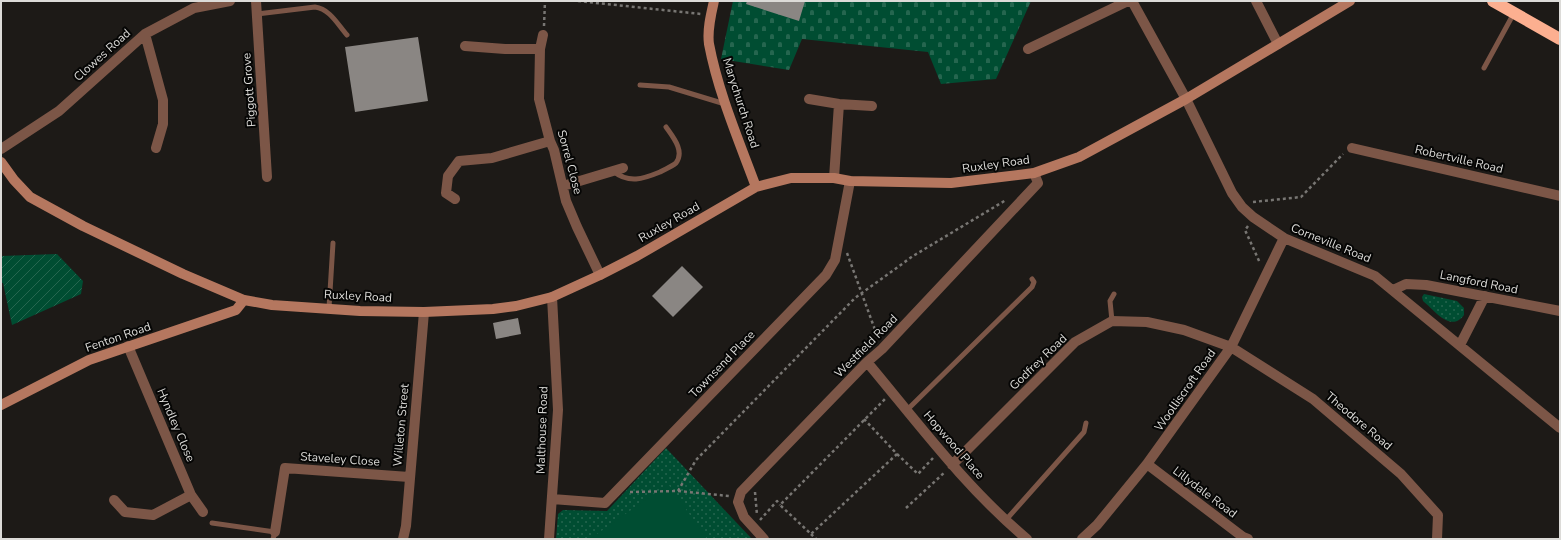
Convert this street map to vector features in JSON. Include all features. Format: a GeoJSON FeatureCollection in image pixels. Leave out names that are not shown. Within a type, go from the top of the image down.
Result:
{"type":"FeatureCollection","features":[{"type":"Feature","properties":{"kind":"highway"},"geometry":{"type":"LineString","coordinates":[[1493,1],[1560,39]]}},
{"type":"Feature","properties":{"kind":"street","name":"Clowes Road"},"geometry":{"type":"LineString","coordinates":[[1,149],[59,111],[145,34],[194,8],[230,1]]}},
{"type":"Feature","properties":{"kind":"street","name":"Piggott Grove"},"geometry":{"type":"LineString","coordinates":[[256,1],[267,177]]}},
{"type":"Feature","properties":{"kind":"street","name":"Marychurch Road"},"geometry":{"type":"LineString","coordinates":[[714,1],[710,16],[709,42],[726,104],[756,187]]}},
{"type":"Feature","properties":{"kind":"street"},"geometry":{"type":"LineString","coordinates":[[1028,49],[1128,1]]}},
{"type":"Feature","properties":{"kind":"street","name":"Corneville Road"},"geometry":{"type":"LineString","coordinates":[[1132,1],[1186,99],[1232,193],[1240,204],[1254,218],[1284,238],[1369,272],[1393,290],[1560,428]]}},
{"type":"Feature","properties":{"kind":"street"},"geometry":{"type":"LineString","coordinates":[[1256,1],[1278,44]]}},
{"type":"Feature","properties":{"kind":"street","name":"Ruxley Road"},"geometry":{"type":"LineString","coordinates":[[1,162],[14,180],[30,196],[43,204],[82,226],[183,274],[244,300],[272,305],[424,312],[493,309],[516,306],[552,297],[600,275],[637,256],[756,187],[791,178],[834,178],[850,181],[951,183],[1034,173],[1079,157],[1186,99],[1350,1]]}},
{"type":"Feature","properties":{"kind":"street"},"geometry":{"type":"LineString","coordinates":[[145,34],[163,100],[163,124],[156,148]]}},
{"type":"Feature","properties":{"kind":"street","name":"Sorrel Close"},"geometry":{"type":"LineString","coordinates":[[543,35],[540,49],[540,99],[566,201],[600,275]]}},
{"type":"Feature","properties":{"kind":"street"},"geometry":{"type":"LineString","coordinates":[[465,46],[505,49],[540,49]]}},
{"type":"Feature","properties":{"kind":"street"},"geometry":{"type":"LineString","coordinates":[[809,99],[839,104],[872,106]]}},
{"type":"Feature","properties":{"kind":"street"},"geometry":{"type":"LineString","coordinates":[[834,178],[839,104]]}},
{"type":"Feature","properties":{"kind":"street"},"geometry":{"type":"LineString","coordinates":[[455,199],[446,193],[448,176],[459,161],[492,158],[550,141]]}},
{"type":"Feature","properties":{"kind":"street","name":"Robertville Road"},"geometry":{"type":"LineString","coordinates":[[1352,148],[1560,196]]}},
{"type":"Feature","properties":{"kind":"street"},"geometry":{"type":"LineString","coordinates":[[563,186],[618,169]]}},
{"type":"Feature","properties":{"kind":"street","name":"Westfield Road"},"geometry":{"type":"LineString","coordinates":[[739,498],[742,492],[867,362],[882,349],[1038,183],[1034,173]]}},
{"type":"Feature","properties":{"kind":"street","name":"Townsend Place"},"geometry":{"type":"LineString","coordinates":[[552,499],[605,503],[826,275],[835,260],[850,181]]}},
{"type":"Feature","properties":{"kind":"street","name":"Woolliscroft Road"},"geometry":{"type":"LineString","coordinates":[[1082,539],[1097,525],[1148,464],[1231,347],[1284,238]]}},
{"type":"Feature","properties":{"kind":"street","name":"Langford Road"},"geometry":{"type":"LineString","coordinates":[[1393,290],[1406,284],[1417,284],[1560,311]]}},
{"type":"Feature","properties":{"kind":"street"},"geometry":{"type":"LineString","coordinates":[[1460,345],[1485,296]]}},
{"type":"Feature","properties":{"kind":"street","name":"Malthouse Road"},"geometry":{"type":"LineString","coordinates":[[548,539],[558,410],[552,297]]}},
{"type":"Feature","properties":{"kind":"street","name":"Fenton Road"},"geometry":{"type":"LineString","coordinates":[[1,405],[89,360],[236,310],[244,300]]}},
{"type":"Feature","properties":{"kind":"street","name":"Willeton Street"},"geometry":{"type":"LineString","coordinates":[[403,539],[406,526],[424,312]]}},
{"type":"Feature","properties":{"kind":"street"},"geometry":{"type":"LineString","coordinates":[[1112,321],[1147,322],[1184,330],[1231,347]]}},
{"type":"Feature","properties":{"kind":"street","name":"Godfrey Road"},"geometry":{"type":"LineString","coordinates":[[952,465],[1076,342],[1112,321]]}},
{"type":"Feature","properties":{"kind":"street","name":"Hyndley Close"},"geometry":{"type":"LineString","coordinates":[[128,346],[191,495],[203,512]]}},
{"type":"Feature","properties":{"kind":"street","name":"Theodore Road"},"geometry":{"type":"LineString","coordinates":[[1231,347],[1313,399],[1401,474],[1438,515],[1437,539]]}},
{"type":"Feature","properties":{"kind":"street","name":"Hopwood Place"},"geometry":{"type":"LineString","coordinates":[[867,362],[952,465],[1005,521],[1027,539]]}},
{"type":"Feature","properties":{"kind":"street","name":"Lillydale Road"},"geometry":{"type":"LineString","coordinates":[[1148,464],[1243,537],[1248,539]]}},
{"type":"Feature","properties":{"kind":"street","name":"Staveley Close"},"geometry":{"type":"LineString","coordinates":[[274,535],[285,468],[409,477]]}},
{"type":"Feature","properties":{"kind":"street"},"geometry":{"type":"LineString","coordinates":[[114,500],[125,512],[153,515],[191,495]]}},
{"type":"Feature","properties":{"kind":"street"},"geometry":{"type":"LineString","coordinates":[[739,498],[738,502],[744,517],[764,539]]}},
{"type":"Feature","properties":{"kind":"lane"},"geometry":{"type":"LineString","coordinates":[[257,14],[321,7],[326,10],[347,36]]}},
{"type":"Feature","properties":{"kind":"lane"},"geometry":{"type":"LineString","coordinates":[[1484,68],[1514,13]]}},
{"type":"Feature","properties":{"kind":"lane"},"geometry":{"type":"LineString","coordinates":[[640,85],[669,88],[726,104]]}},
{"type":"Feature","properties":{"kind":"lane"},"geometry":{"type":"LineString","coordinates":[[618,169],[618,175],[629,180],[641,180],[676,163],[679,157],[678,147],[666,127]]}},
{"type":"Feature","properties":{"kind":"lane"},"geometry":{"type":"LineString","coordinates":[[329,308],[333,243]]}},
{"type":"Feature","properties":{"kind":"lane"},"geometry":{"type":"LineString","coordinates":[[907,410],[1032,287],[1034,282],[1032,278]]}},
{"type":"Feature","properties":{"kind":"lane"},"geometry":{"type":"LineString","coordinates":[[1112,321],[1110,301],[1114,294]]}},
{"type":"Feature","properties":{"kind":"lane"},"geometry":{"type":"LineString","coordinates":[[1005,521],[1084,432],[1086,423]]}},
{"type":"Feature","properties":{"kind":"lane"},"geometry":{"type":"LineString","coordinates":[[212,523],[274,535]]}},
{"type":"Feature","properties":{"kind":"path"},"geometry":{"type":"LineString","coordinates":[[543,35],[545,1]]}},
{"type":"Feature","properties":{"kind":"path"},"geometry":{"type":"LineString","coordinates":[[578,1],[710,16]]}},
{"type":"Feature","properties":{"kind":"path"},"geometry":{"type":"LineString","coordinates":[[1240,204],[1301,197],[1345,152],[1352,148]]}},
{"type":"Feature","properties":{"kind":"path"},"geometry":{"type":"LineString","coordinates":[[678,491],[696,460],[855,298],[913,256],[1009,198]]}},
{"type":"Feature","properties":{"kind":"path"},"geometry":{"type":"LineString","coordinates":[[1254,218],[1245,230],[1266,276]]}},
{"type":"Feature","properties":{"kind":"path"},"geometry":{"type":"LineString","coordinates":[[847,252],[882,349]]}},
{"type":"Feature","properties":{"kind":"path"},"geometry":{"type":"LineString","coordinates":[[780,505],[888,396]]}},
{"type":"Feature","properties":{"kind":"path"},"geometry":{"type":"LineString","coordinates":[[864,420],[918,474],[937,454]]}},
{"type":"Feature","properties":{"kind":"path"},"geometry":{"type":"LineString","coordinates":[[810,534],[897,454]]}},
{"type":"Feature","properties":{"kind":"path"},"geometry":{"type":"LineString","coordinates":[[906,508],[952,465]]}},
{"type":"Feature","properties":{"kind":"path"},"geometry":{"type":"LineString","coordinates":[[753,481],[758,518],[760,521],[777,501],[816,539]]}},
{"type":"Feature","properties":{"kind":"path"},"geometry":{"type":"LineString","coordinates":[[614,493],[678,491],[739,498]]}},
{"type":"Feature","properties":{"kind":"green space"},"geometry":{"type":"Polygon","coordinates":[[[733,1],[1031,1],[996,79],[941,84],[928,52],[802,39],[789,70],[721,59],[733,1]]]}},
{"type":"Feature","properties":{"kind":"green space"},"geometry":{"type":"Polygon","coordinates":[[[57,254],[83,281],[81,294],[12,325],[3,283],[1,283],[1,256],[57,254]]]}},
{"type":"Feature","properties":{"kind":"green space"},"geometry":{"type":"Polygon","coordinates":[[[1424,294],[1457,301],[1464,308],[1464,315],[1459,320],[1454,322],[1448,321],[1438,315],[1423,301],[1422,297],[1424,294]]]}},
{"type":"Feature","properties":{"kind":"green space"},"geometry":{"type":"Polygon","coordinates":[[[666,448],[752,539],[556,539],[558,514],[563,510],[607,511],[666,448]]]}},
{"type":"Feature","properties":{"kind":"green space"},"geometry":{"type":"Polygon","coordinates":[[[668,484],[707,539],[590,539],[668,484]]]}},
{"type":"Feature","properties":{"kind":"building"},"geometry":{"type":"Polygon","coordinates":[[[747,1],[805,1],[799,21],[746,4],[747,1]]]}},
{"type":"Feature","properties":{"kind":"building"},"geometry":{"type":"Polygon","coordinates":[[[418,37],[428,101],[355,112],[345,47],[418,37]]]}},
{"type":"Feature","properties":{"kind":"building"},"geometry":{"type":"Polygon","coordinates":[[[682,266],[703,287],[673,317],[652,296],[682,266]]]}},
{"type":"Feature","properties":{"kind":"building"},"geometry":{"type":"Polygon","coordinates":[[[518,318],[521,334],[496,339],[493,323],[518,318]]]}}]}
